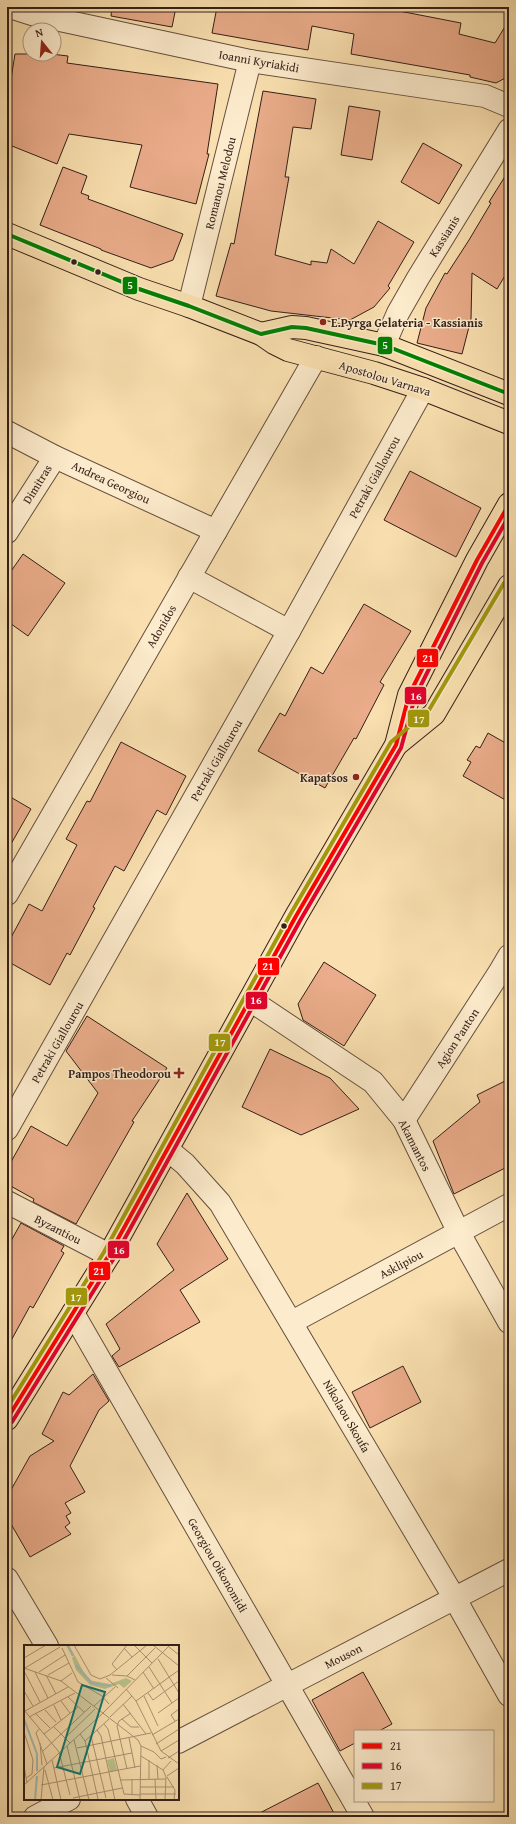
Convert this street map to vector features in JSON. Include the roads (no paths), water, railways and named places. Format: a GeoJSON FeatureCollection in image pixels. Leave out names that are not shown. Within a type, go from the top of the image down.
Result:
{"type":"FeatureCollection","features":[{"type":"Feature","properties":{"kind":"main road","name":"Apostolou Varnava"},"geometry":{"type":"LineString","coordinates":[[7,234],[139,289],[189,306],[261,334],[274,344],[288,350],[374,373],[423,389],[509,423]]}},
{"type":"Feature","properties":{"kind":"main road"},"geometry":{"type":"LineString","coordinates":[[261,334],[292,327],[306,328],[384,345],[509,394]]}},
{"type":"Feature","properties":{"kind":"main road"},"geometry":{"type":"LineString","coordinates":[[7,1419],[109,1255],[296,916],[396,745],[409,695],[477,560],[509,504]]}},
{"type":"Feature","properties":{"kind":"main road"},"geometry":{"type":"LineString","coordinates":[[396,745],[434,714],[509,586]]}},
{"type":"Feature","properties":{"kind":"street","name":"Ioanni Kyriakidi"},"geometry":{"type":"LineString","coordinates":[[10,7],[32,14],[250,61],[485,96],[509,106]]}},
{"type":"Feature","properties":{"kind":"street","name":"Romanou Melodou"},"geometry":{"type":"LineString","coordinates":[[189,306],[250,61]]}},
{"type":"Feature","properties":{"kind":"street","name":"Kassianis"},"geometry":{"type":"LineString","coordinates":[[384,345],[398,313],[418,278],[509,130]]}},
{"type":"Feature","properties":{"kind":"street","name":"Adonidos"},"geometry":{"type":"LineString","coordinates":[[7,894],[316,357]]}},
{"type":"Feature","properties":{"kind":"street","name":"Petraki Giallourou"},"geometry":{"type":"LineString","coordinates":[[7,1129],[290,631],[423,389]]}},
{"type":"Feature","properties":{"kind":"street","name":"Andrea Georgiou"},"geometry":{"type":"LineString","coordinates":[[7,432],[55,456],[216,530]]}},
{"type":"Feature","properties":{"kind":"street","name":"Dimitras"},"geometry":{"type":"LineString","coordinates":[[7,532],[55,456]]}},
{"type":"Feature","properties":{"kind":"street"},"geometry":{"type":"LineString","coordinates":[[189,577],[290,631]]}},
{"type":"Feature","properties":{"kind":"street","name":"Agion Panton"},"geometry":{"type":"LineString","coordinates":[[404,1120],[506,970]]}},
{"type":"Feature","properties":{"kind":"street","name":"Akamantos"},"geometry":{"type":"LineString","coordinates":[[250,1000],[374,1082],[404,1120],[459,1233],[509,1322]]}},
{"type":"Feature","properties":{"kind":"street","name":"Nikolaou Skoufa"},"geometry":{"type":"LineString","coordinates":[[168,1150],[185,1164],[220,1203],[455,1599],[509,1695]]}},
{"type":"Feature","properties":{"kind":"street","name":"Byzantiou"},"geometry":{"type":"LineString","coordinates":[[7,1202],[109,1255]]}},
{"type":"Feature","properties":{"kind":"street","name":"Asklipiou"},"geometry":{"type":"LineString","coordinates":[[292,1322],[509,1205]]}},
{"type":"Feature","properties":{"kind":"street","name":"Georgiou Oikonomidi"},"geometry":{"type":"LineString","coordinates":[[73,1313],[354,1802]]}},
{"type":"Feature","properties":{"kind":"street","name":"Mouson"},"geometry":{"type":"LineString","coordinates":[[179,1741],[509,1570]]}},
{"type":"Feature","properties":{"kind":"street"},"geometry":{"type":"LineString","coordinates":[[7,1579],[46,1645]]}},
{"type":"Feature","properties":{"kind":"street"},"geometry":{"type":"LineString","coordinates":[[35,1817],[67,1800]]}},
{"type":"Feature","properties":{"kind":"street"},"geometry":{"type":"LineString","coordinates":[[137,1800],[147,1817]]}},
{"type":"Feature","properties":{"kind":"street","name":"Georgiou Oikonomidi"},"geometry":{"type":"LineString","coordinates":[[354,1802],[363,1817]]}},
{"type":"Feature","properties":{"kind":"place","name":"E.Pyrga Gelateria - Kassianis"},"geometry":{"type":"Point","coordinates":[323,322]}},
{"type":"Feature","properties":{"kind":"place","name":"Kapatsos"},"geometry":{"type":"Point","coordinates":[356,777]}},
{"type":"Feature","properties":{"kind":"place","name":"Pampos Theodorou"},"geometry":{"type":"Point","coordinates":[179,1073]}}]}
